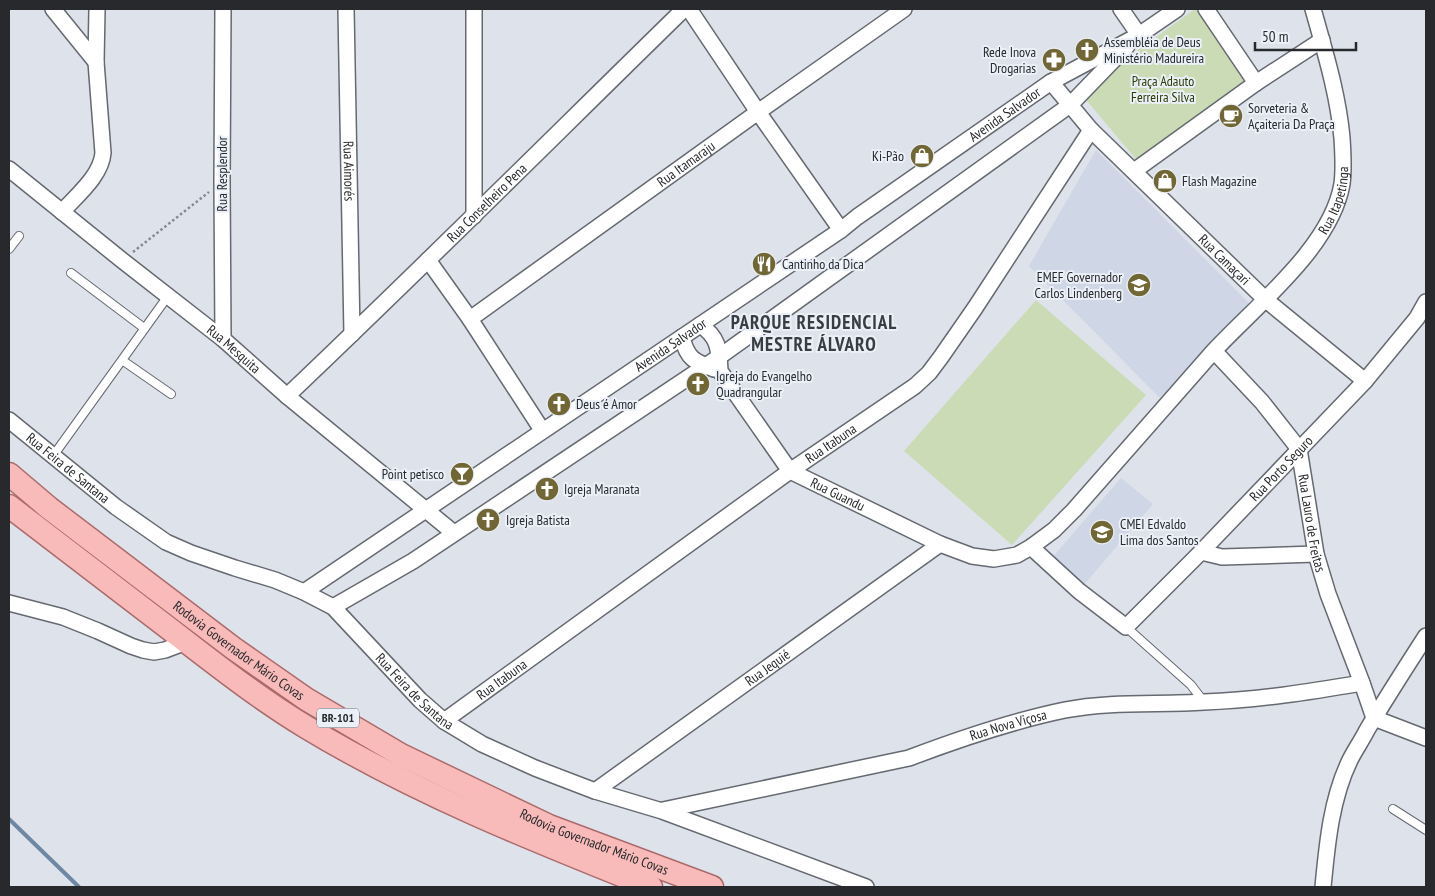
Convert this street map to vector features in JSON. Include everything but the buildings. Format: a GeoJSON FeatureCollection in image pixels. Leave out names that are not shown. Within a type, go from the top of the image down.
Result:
{"type":"FeatureCollection","features":[{"type":"Feature","properties":{"kind":"main road","name":"Rodovia Governador Mário Covas"},"geometry":{"type":"LineString","coordinates":[[9,474],[49,508],[306,700],[401,755],[549,826],[712,887]]}},
{"type":"Feature","properties":{"kind":"main road","name":"Rodovia Governador Mário Covas"},"geometry":{"type":"LineString","coordinates":[[9,506],[186,642],[304,726],[359,757],[484,819],[651,887]]}},
{"type":"Feature","properties":{"kind":"street"},"geometry":{"type":"LineString","coordinates":[[53,9],[96,62]]}},
{"type":"Feature","properties":{"kind":"street"},"geometry":{"type":"LineString","coordinates":[[62,212],[98,171],[103,160],[96,62],[97,9]]}},
{"type":"Feature","properties":{"kind":"street","name":"Rua Resplendor"},"geometry":{"type":"LineString","coordinates":[[223,9],[223,339]]}},
{"type":"Feature","properties":{"kind":"street","name":"Rua Aimorés"},"geometry":{"type":"LineString","coordinates":[[346,9],[352,334]]}},
{"type":"Feature","properties":{"kind":"street"},"geometry":{"type":"LineString","coordinates":[[474,9],[474,216]]}},
{"type":"Feature","properties":{"kind":"street","name":"Rua Conselheiro Pena"},"geometry":{"type":"LineString","coordinates":[[287,396],[474,216],[684,9]]}},
{"type":"Feature","properties":{"kind":"street"},"geometry":{"type":"LineString","coordinates":[[689,9],[758,112],[841,230]]}},
{"type":"Feature","properties":{"kind":"street","name":"Rua Itamaraju"},"geometry":{"type":"LineString","coordinates":[[470,319],[904,9]]}},
{"type":"Feature","properties":{"kind":"street"},"geometry":{"type":"LineString","coordinates":[[1121,9],[1139,34]]}},
{"type":"Feature","properties":{"kind":"street","name":"Avenida Salvador"},"geometry":{"type":"LineString","coordinates":[[304,592],[841,230],[1051,82],[1139,34],[1177,9]]}},
{"type":"Feature","properties":{"kind":"street"},"geometry":{"type":"LineString","coordinates":[[1206,9],[1256,83]]}},
{"type":"Feature","properties":{"kind":"street","name":"Rua Itapetinga"},"geometry":{"type":"LineString","coordinates":[[1032,547],[1054,530],[1074,510],[1214,351],[1266,300],[1317,239],[1330,219],[1342,184],[1344,160],[1340,119],[1313,9]]}},
{"type":"Feature","properties":{"kind":"street","name":"Avenida Salvador"},"geometry":{"type":"LineString","coordinates":[[333,607],[414,561],[715,365],[1070,105],[1139,34]]}},
{"type":"Feature","properties":{"kind":"street"},"geometry":{"type":"LineString","coordinates":[[1134,171],[1256,83],[1322,40]]}},
{"type":"Feature","properties":{"kind":"street"},"geometry":{"type":"LineString","coordinates":[[1051,82],[1092,130]]}},
{"type":"Feature","properties":{"kind":"street","name":"Rua Camaçari"},"geometry":{"type":"LineString","coordinates":[[1092,130],[1266,300],[1365,381]]}},
{"type":"Feature","properties":{"kind":"street","name":"Rua Itabuna"},"geometry":{"type":"LineString","coordinates":[[444,721],[790,471],[915,386],[928,373],[975,308],[1092,130]]}},
{"type":"Feature","properties":{"kind":"street","name":"Rua Mesquita"},"geometry":{"type":"LineString","coordinates":[[9,170],[223,339],[287,396],[454,534]]}},
{"type":"Feature","properties":{"kind":"street"},"geometry":{"type":"LineString","coordinates":[[428,260],[470,319],[542,430]]}},
{"type":"Feature","properties":{"kind":"street","name":"Rua Porto Seguro"},"geometry":{"type":"LineString","coordinates":[[1126,627],[1201,552],[1365,381],[1417,318],[1426,302]]}},
{"type":"Feature","properties":{"kind":"street","name":"Rua Guandu"},"geometry":{"type":"LineString","coordinates":[[700,325],[711,333],[718,346],[715,365]]}},
{"type":"Feature","properties":{"kind":"street","name":"Rua Guandu"},"geometry":{"type":"LineString","coordinates":[[682,338],[684,347],[692,359],[715,365],[790,471],[940,544],[972,556],[994,559],[1017,556],[1032,547]]}},
{"type":"Feature","properties":{"kind":"street","name":"Rua Lauro de Freitas"},"geometry":{"type":"LineString","coordinates":[[1214,351],[1262,402],[1299,449],[1316,554],[1328,594],[1374,718]]}},
{"type":"Feature","properties":{"kind":"street","name":"Rua Feira de Santana"},"geometry":{"type":"LineString","coordinates":[[9,420],[116,507],[166,542],[191,553],[275,580],[333,607],[414,694],[444,721],[482,744],[535,768],[595,790],[662,811],[866,887]]}},
{"type":"Feature","properties":{"kind":"street","name":"Rua Jequié"},"geometry":{"type":"LineString","coordinates":[[595,790],[940,544]]}},
{"type":"Feature","properties":{"kind":"street"},"geometry":{"type":"LineString","coordinates":[[1032,547],[1079,591],[1126,627]]}},
{"type":"Feature","properties":{"kind":"street"},"geometry":{"type":"LineString","coordinates":[[1201,552],[1222,557],[1316,554]]}},
{"type":"Feature","properties":{"kind":"street"},"geometry":{"type":"LineString","coordinates":[[9,602],[63,617],[143,650],[154,652],[165,650],[186,642]]}},
{"type":"Feature","properties":{"kind":"street"},"geometry":{"type":"LineString","coordinates":[[1323,887],[1326,849],[1332,820],[1339,788],[1350,760],[1426,636]]}},
{"type":"Feature","properties":{"kind":"street","name":"Rua Nova Viçosa"},"geometry":{"type":"LineString","coordinates":[[662,811],[909,758],[1018,722],[1065,710],[1097,706],[1204,702],[1283,696],[1362,683]]}},
{"type":"Feature","properties":{"kind":"street"},"geometry":{"type":"LineString","coordinates":[[1374,718],[1426,738]]}},
{"type":"Feature","properties":{"kind":"lane"},"geometry":{"type":"LineString","coordinates":[[9,249],[19,236]]}},
{"type":"Feature","properties":{"kind":"lane"},"geometry":{"type":"LineString","coordinates":[[71,273],[144,328]]}},
{"type":"Feature","properties":{"kind":"lane"},"geometry":{"type":"LineString","coordinates":[[53,456],[168,296]]}},
{"type":"Feature","properties":{"kind":"lane"},"geometry":{"type":"LineString","coordinates":[[122,360],[171,394]]}},
{"type":"Feature","properties":{"kind":"lane"},"geometry":{"type":"LineString","coordinates":[[1126,627],[1192,685],[1204,702]]}},
{"type":"Feature","properties":{"kind":"lane"},"geometry":{"type":"LineString","coordinates":[[1393,809],[1425,825]]}},
{"type":"Feature","properties":{"kind":"path"},"geometry":{"type":"LineString","coordinates":[[122,261],[222,182]]}},
{"type":"Feature","properties":{"kind":"shaded area","name":"EMEF Governador Carlos Lindenberg"},"geometry":{"type":"Polygon","coordinates":[[[1096,150],[1250,304],[1160,398],[1029,266],[1096,150]]]}},
{"type":"Feature","properties":{"kind":"shaded area","name":"CMEI Edvaldo Lima dos Santos"},"geometry":{"type":"Polygon","coordinates":[[[1121,478],[1153,504],[1083,586],[1051,559],[1121,478]]]}},
{"type":"Feature","properties":{"kind":"green space","name":"Praça Adauto Ferreira Silva"},"geometry":{"type":"Polygon","coordinates":[[[1195,9],[1198,9],[1250,84],[1140,164],[1082,95],[1092,83],[1195,9]]]}},
{"type":"Feature","properties":{"kind":"green space"},"geometry":{"type":"Polygon","coordinates":[[[1036,300],[1146,395],[1012,545],[904,451],[1036,300]]]}},
{"type":"Feature","properties":{"kind":"waterway"},"geometry":{"type":"LineString","coordinates":[[9,819],[79,887]]}},
{"type":"Feature","properties":{"kind":"place","name":"Assembléia de Deus Ministério Madureira"},"geometry":{"type":"Point","coordinates":[1087,50]}},
{"type":"Feature","properties":{"kind":"place","name":"Rede Inova Drogarias"},"geometry":{"type":"Point","coordinates":[1054,60]}},
{"type":"Feature","properties":{"kind":"place","name":"Sorveteria & Açaiteria Da Praça"},"geometry":{"type":"Point","coordinates":[1231,116]}},
{"type":"Feature","properties":{"kind":"place","name":"Ki-Pão"},"geometry":{"type":"Point","coordinates":[922,156]}},
{"type":"Feature","properties":{"kind":"place","name":"Flash Magazine"},"geometry":{"type":"Point","coordinates":[1165,181]}},
{"type":"Feature","properties":{"kind":"place","name":"Cantinho da Dica"},"geometry":{"type":"Point","coordinates":[764,264]}},
{"type":"Feature","properties":{"kind":"place","name":"EMEF Governador Carlos Lindenberg"},"geometry":{"type":"Point","coordinates":[1139,285]}},
{"type":"Feature","properties":{"kind":"place","name":"Igreja do Evangelho Quadrangular"},"geometry":{"type":"Point","coordinates":[698,384]}},
{"type":"Feature","properties":{"kind":"place","name":"Deus é Amor"},"geometry":{"type":"Point","coordinates":[559,404]}},
{"type":"Feature","properties":{"kind":"place","name":"Point petisco"},"geometry":{"type":"Point","coordinates":[462,474]}},
{"type":"Feature","properties":{"kind":"place","name":"Igreja Maranata"},"geometry":{"type":"Point","coordinates":[547,489]}},
{"type":"Feature","properties":{"kind":"place","name":"Igreja Batista"},"geometry":{"type":"Point","coordinates":[488,520]}},
{"type":"Feature","properties":{"kind":"place","name":"CMEI Edvaldo Lima dos Santos"},"geometry":{"type":"Point","coordinates":[1102,532]}},
{"type":"Feature","properties":{"kind":"district","name":"PARQUE RESIDENCIAL MESTRE ÁLVARO"},"geometry":{"type":"Point","coordinates":[814,333]}}]}
